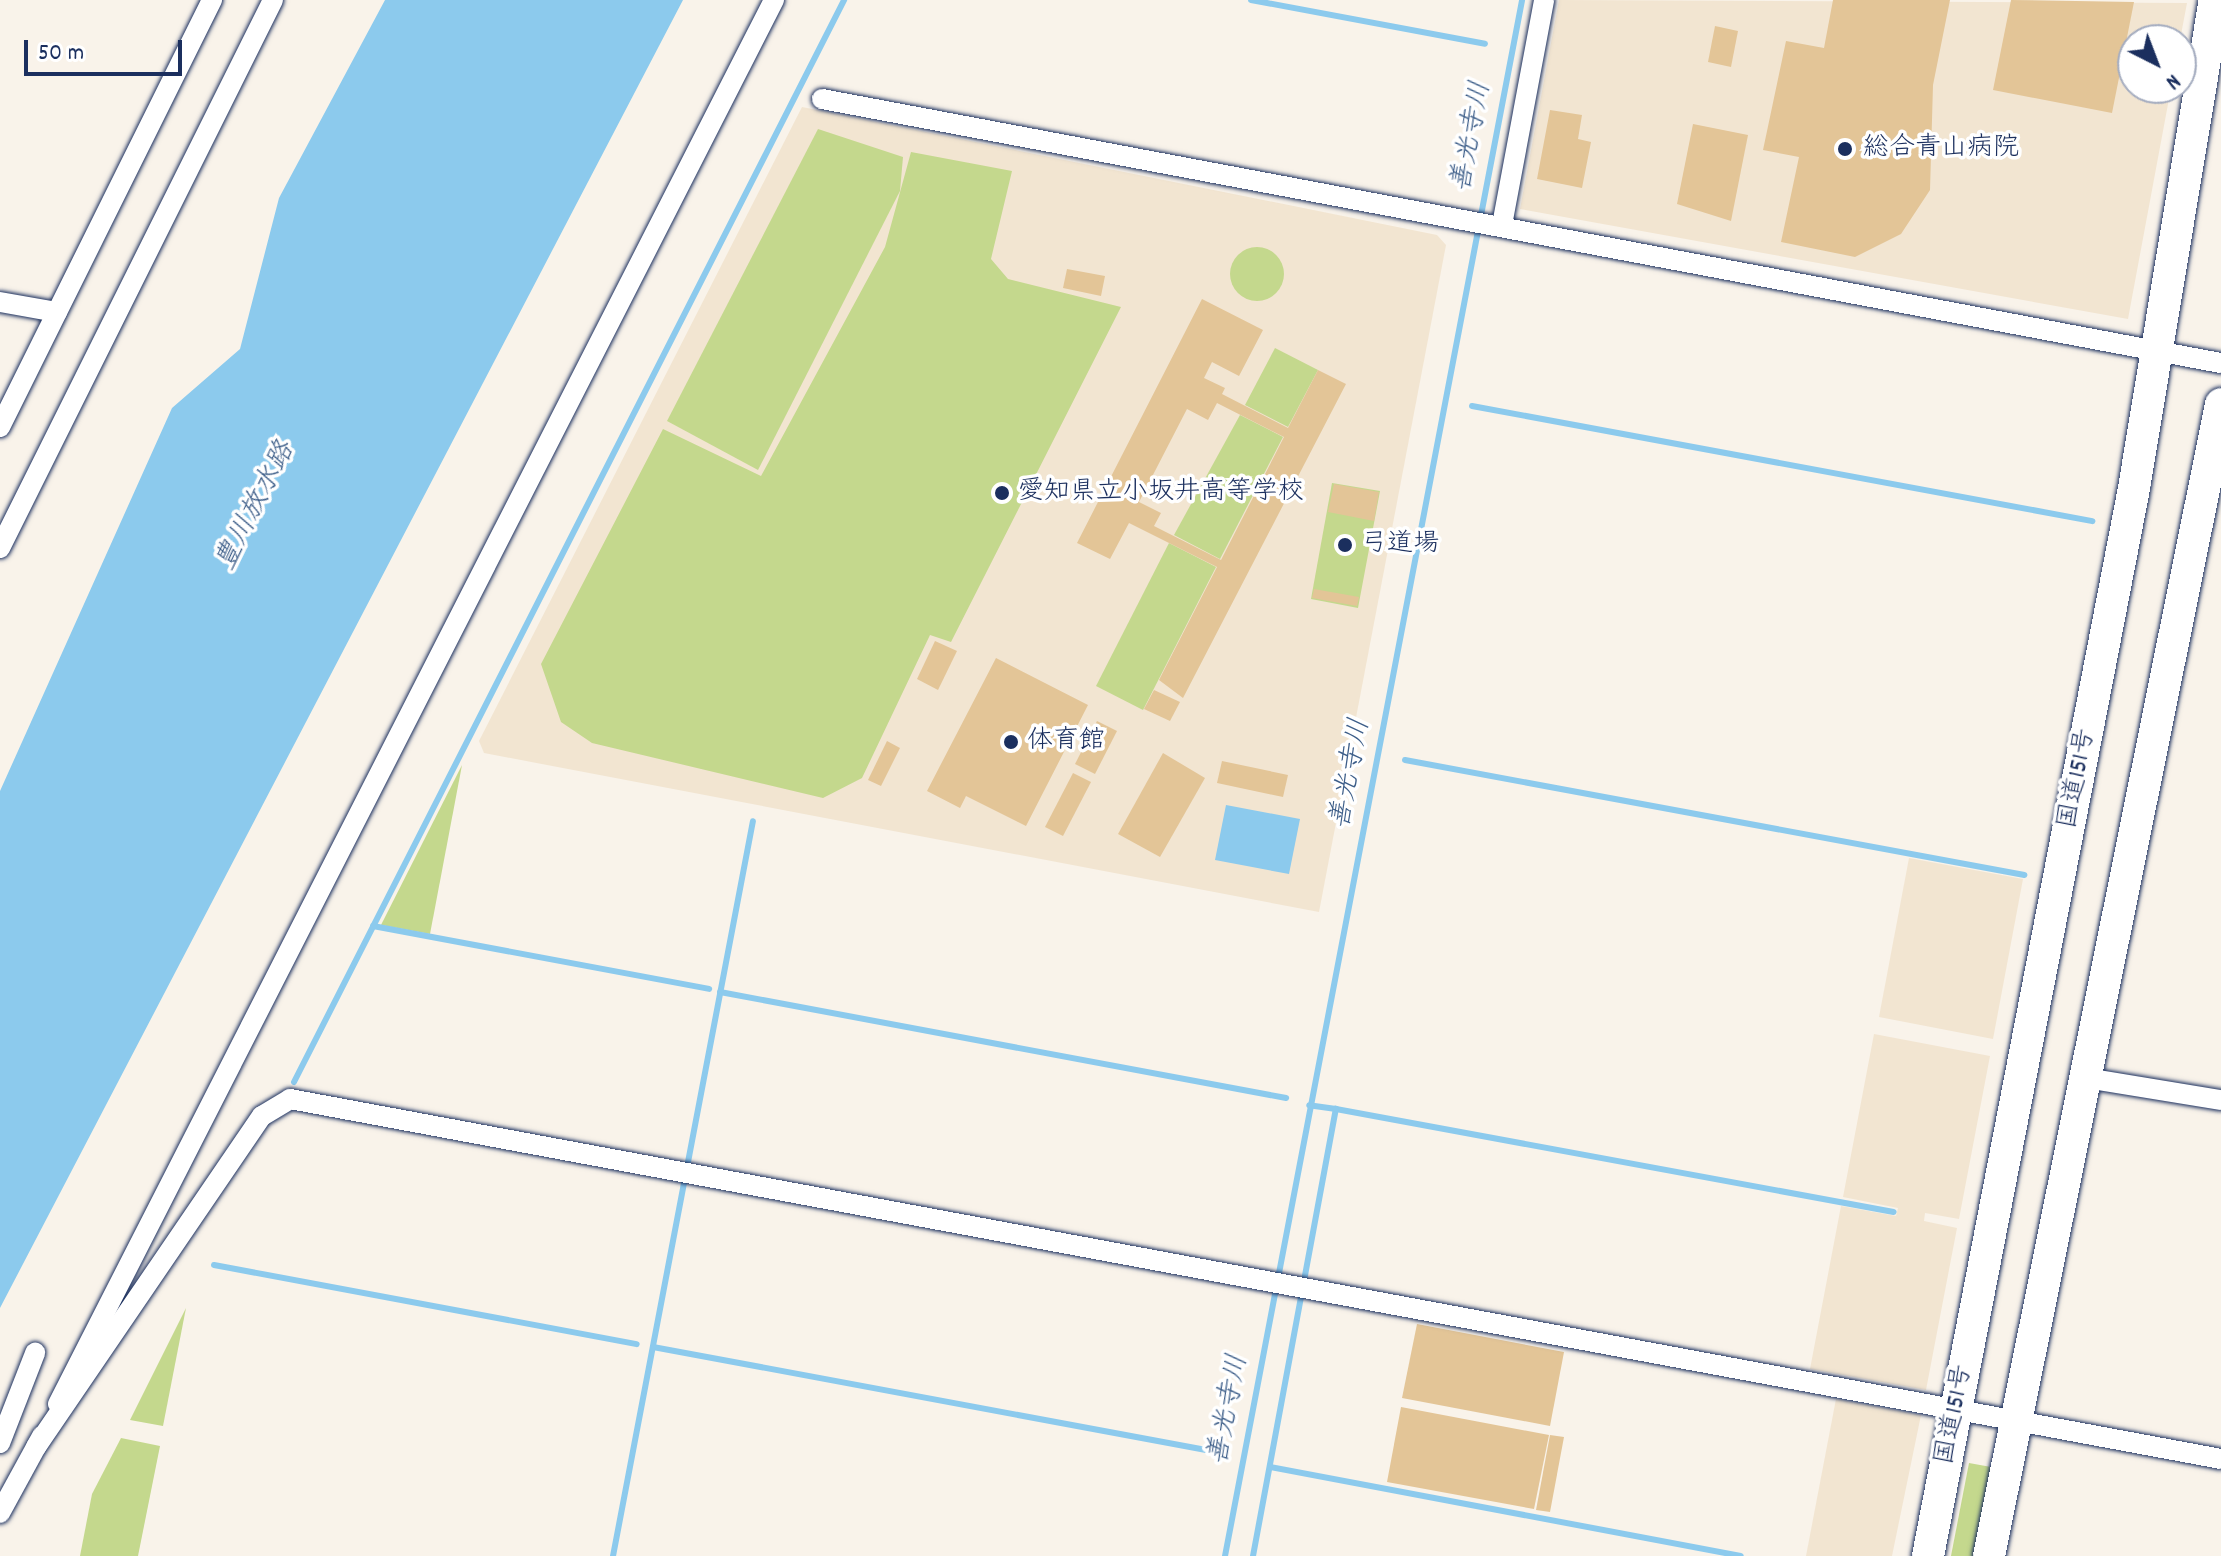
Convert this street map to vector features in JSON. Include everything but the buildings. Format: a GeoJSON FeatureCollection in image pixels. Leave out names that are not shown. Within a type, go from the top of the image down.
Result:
{"type":"FeatureCollection","features":[{"type":"Feature","properties":{"kind":"highway","name":"国道151号"},"geometry":{"type":"LineString","coordinates":[[1928,1556],[2134,488],[2152,350],[2215,0]]}},
{"type":"Feature","properties":{"kind":"highway"},"geometry":{"type":"LineString","coordinates":[[1996,1552],[2018,1421],[2221,404]]}},
{"type":"Feature","properties":{"kind":"street"},"geometry":{"type":"LineString","coordinates":[[0,427],[212,0]]}},
{"type":"Feature","properties":{"kind":"street"},"geometry":{"type":"LineString","coordinates":[[0,548],[273,0]]}},
{"type":"Feature","properties":{"kind":"street"},"geometry":{"type":"LineString","coordinates":[[0,1513],[774,0]]}},
{"type":"Feature","properties":{"kind":"street"},"geometry":{"type":"LineString","coordinates":[[1495,224],[1544,0]]}},
{"type":"Feature","properties":{"kind":"street"},"geometry":{"type":"LineString","coordinates":[[822,99],[2221,363]]}},
{"type":"Feature","properties":{"kind":"street"},"geometry":{"type":"LineString","coordinates":[[0,302],[57,312]]}},
{"type":"Feature","properties":{"kind":"street"},"geometry":{"type":"LineString","coordinates":[[2086,1078],[2221,1100]]}},
{"type":"Feature","properties":{"kind":"street"},"geometry":{"type":"LineString","coordinates":[[36,1447],[262,1116],[290,1099],[1287,1282],[2221,1459]]}},
{"type":"Feature","properties":{"kind":"street"},"geometry":{"type":"LineString","coordinates":[[0,1443],[35,1353]]}},
{"type":"Feature","properties":{"kind":"shaded area","name":"総合青山病院"},"geometry":{"type":"Polygon","coordinates":[[[1559,0],[2187,3],[2183,24],[2117,24],[2117,104],[2168,104],[2128,319],[1520,209],[1559,0]]]}},
{"type":"Feature","properties":{"kind":"shaded area","name":"愛知県立小坂井高等学校"},"geometry":{"type":"Polygon","coordinates":[[[802,107],[1437,235],[1446,245],[1319,912],[484,753],[479,741],[802,107]]]}},
{"type":"Feature","properties":{"kind":"shaded area"},"geometry":{"type":"Polygon","coordinates":[[[1909,858],[2023,879],[1993,1039],[1879,1017],[1909,858]]]}},
{"type":"Feature","properties":{"kind":"shaded area"},"geometry":{"type":"Polygon","coordinates":[[[1874,1034],[1990,1056],[1959,1219],[1925,1213],[1924,1221],[1957,1228],[1926,1390],[1810,1369],[1841,1206],[1896,1216],[1898,1208],[1843,1197],[1874,1034]]]}},
{"type":"Feature","properties":{"kind":"shaded area"},"geometry":{"type":"Polygon","coordinates":[[[1836,1399],[1921,1415],[1892,1556],[1806,1556],[1836,1399]]]}},
{"type":"Feature","properties":{"kind":"green space"},"geometry":{"type":"Polygon","coordinates":[[[818,129],[903,157],[900,191],[758,470],[667,421],[818,129]]]}},
{"type":"Feature","properties":{"kind":"green space"},"geometry":{"type":"Polygon","coordinates":[[[911,152],[1012,171],[991,259],[1008,279],[1121,307],[951,642],[930,635],[862,778],[823,798],[592,743],[561,722],[541,664],[663,429],[761,476],[885,247],[911,152]]]}},
{"type":"Feature","properties":{"kind":"green space"},"geometry":{"type":"Polygon","coordinates":[[[1257,247],[1276,255],[1284,274],[1276,293],[1257,301],[1238,293],[1230,274],[1238,255],[1257,247]]]}},
{"type":"Feature","properties":{"kind":"green space"},"geometry":{"type":"Polygon","coordinates":[[[1275,348],[1318,370],[1288,427],[1245,405],[1275,348]]]}},
{"type":"Feature","properties":{"kind":"green space"},"geometry":{"type":"Polygon","coordinates":[[[1240,415],[1283,437],[1220,559],[1174,535],[1240,415]]]}},
{"type":"Feature","properties":{"kind":"green space","name":"弓道場"},"geometry":{"type":"Polygon","coordinates":[[[1332,483],[1380,491],[1358,608],[1311,599],[1332,483]]]}},
{"type":"Feature","properties":{"kind":"green space"},"geometry":{"type":"Polygon","coordinates":[[[1169,543],[1216,567],[1143,710],[1096,686],[1169,543]]]}},
{"type":"Feature","properties":{"kind":"green space"},"geometry":{"type":"Polygon","coordinates":[[[462,765],[430,934],[381,925],[462,765]]]}},
{"type":"Feature","properties":{"kind":"green space"},"geometry":{"type":"Polygon","coordinates":[[[186,1308],[163,1426],[130,1420],[186,1308]]]}},
{"type":"Feature","properties":{"kind":"green space"},"geometry":{"type":"Polygon","coordinates":[[[121,1438],[160,1446],[138,1556],[80,1556],[92,1494],[121,1438]]]}},
{"type":"Feature","properties":{"kind":"green space"},"geometry":{"type":"Polygon","coordinates":[[[1969,1463],[2002,1469],[1985,1556],[1951,1556],[1969,1463]]]}},
{"type":"Feature","properties":{"kind":"water","name":"豊川放水路"},"geometry":{"type":"Polygon","coordinates":[[[385,0],[683,0],[0,1308],[0,791],[172,408],[240,349],[279,198],[385,0]]]}},
{"type":"Feature","properties":{"kind":"water"},"geometry":{"type":"Polygon","coordinates":[[[1226,805],[1300,819],[1289,874],[1215,860],[1226,805]]]}},
{"type":"Feature","properties":{"kind":"waterway"},"geometry":{"type":"LineString","coordinates":[[294,1082],[844,0]]}},
{"type":"Feature","properties":{"kind":"waterway"},"geometry":{"type":"LineString","coordinates":[[1251,0],[1485,44]]}},
{"type":"Feature","properties":{"kind":"waterway","name":"善光寺川"},"geometry":{"type":"LineString","coordinates":[[1225,1556],[1522,0]]}},
{"type":"Feature","properties":{"kind":"waterway"},"geometry":{"type":"LineString","coordinates":[[1472,406],[2092,521]]}},
{"type":"Feature","properties":{"kind":"waterway"},"geometry":{"type":"LineString","coordinates":[[1405,760],[2024,875]]}},
{"type":"Feature","properties":{"kind":"waterway"},"geometry":{"type":"LineString","coordinates":[[613,1556],[753,821]]}},
{"type":"Feature","properties":{"kind":"waterway"},"geometry":{"type":"LineString","coordinates":[[373,926],[709,989]]}},
{"type":"Feature","properties":{"kind":"waterway"},"geometry":{"type":"LineString","coordinates":[[720,992],[1286,1098]]}},
{"type":"Feature","properties":{"kind":"waterway"},"geometry":{"type":"LineString","coordinates":[[1253,1556],[1336,1109],[1309,1105]]}},
{"type":"Feature","properties":{"kind":"waterway"},"geometry":{"type":"LineString","coordinates":[[1336,1109],[1894,1212]]}},
{"type":"Feature","properties":{"kind":"waterway"},"geometry":{"type":"LineString","coordinates":[[214,1265],[637,1344]]}},
{"type":"Feature","properties":{"kind":"waterway"},"geometry":{"type":"LineString","coordinates":[[653,1347],[1222,1453]]}},
{"type":"Feature","properties":{"kind":"waterway"},"geometry":{"type":"LineString","coordinates":[[1270,1467],[1741,1556]]}},
{"type":"Feature","properties":{"kind":"place","name":"総合青山病院"},"geometry":{"type":"Point","coordinates":[1845,149]}},
{"type":"Feature","properties":{"kind":"place","name":"愛知県立小坂井高等学校"},"geometry":{"type":"Point","coordinates":[1002,493]}},
{"type":"Feature","properties":{"kind":"place","name":"弓道場"},"geometry":{"type":"Point","coordinates":[1345,545]}},
{"type":"Feature","properties":{"kind":"place","name":"体育館"},"geometry":{"type":"Point","coordinates":[1011,742]}}]}
